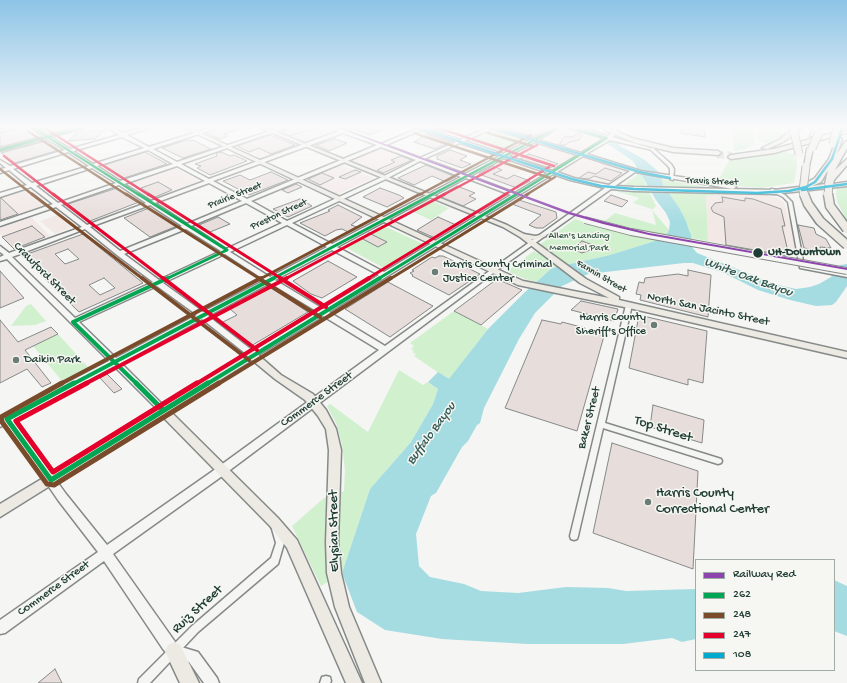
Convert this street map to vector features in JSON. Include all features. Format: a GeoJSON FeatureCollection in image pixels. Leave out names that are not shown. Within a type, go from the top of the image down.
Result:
{"type":"FeatureCollection","features":[{"type":"Feature","properties":{"kind":"highway"},"geometry":{"type":"LineString","coordinates":[[801,159],[807,183],[804,195],[813,212],[829,230],[847,245]]}},
{"type":"Feature","properties":{"kind":"highway"},"geometry":{"type":"LineString","coordinates":[[804,167],[807,159]]}},
{"type":"Feature","properties":{"kind":"highway"},"geometry":{"type":"LineString","coordinates":[[773,190],[794,185],[813,177],[825,159]]}},
{"type":"Feature","properties":{"kind":"highway"},"geometry":{"type":"LineString","coordinates":[[790,204],[788,195],[791,191],[824,173],[831,159]]}},
{"type":"Feature","properties":{"kind":"highway"},"geometry":{"type":"LineString","coordinates":[[840,159],[829,185],[828,195],[830,206],[847,229]]}},
{"type":"Feature","properties":{"kind":"highway"},"geometry":{"type":"LineString","coordinates":[[834,172],[847,161]]}},
{"type":"Feature","properties":{"kind":"highway"},"geometry":{"type":"LineString","coordinates":[[773,190],[807,183]]}},
{"type":"Feature","properties":{"kind":"highway"},"geometry":{"type":"LineString","coordinates":[[773,190],[791,191],[847,184]]}},
{"type":"Feature","properties":{"kind":"highway"},"geometry":{"type":"LineString","coordinates":[[174,651],[190,683]]}},
{"type":"Feature","properties":{"kind":"main road","name":"North San Jacinto Street"},"geometry":{"type":"LineString","coordinates":[[252,159],[516,281],[847,355]]}},
{"type":"Feature","properties":{"kind":"main road","name":"Fannin Street"},"geometry":{"type":"LineString","coordinates":[[337,159],[478,217],[505,226],[522,236],[583,281],[628,305]]}},
{"type":"Feature","properties":{"kind":"main road"},"geometry":{"type":"LineString","coordinates":[[522,236],[535,238],[544,235]]}},
{"type":"Feature","properties":{"kind":"main road"},"geometry":{"type":"LineString","coordinates":[[0,512],[253,355]]}},
{"type":"Feature","properties":{"kind":"main road","name":"Elysian Street"},"geometry":{"type":"LineString","coordinates":[[253,355],[278,377],[309,398],[322,413],[331,428],[335,450],[332,542],[334,573],[342,606],[372,683]]}},
{"type":"Feature","properties":{"kind":"main road","name":"Crawford Street"},"geometry":{"type":"LineString","coordinates":[[163,410],[215,461],[222,470]]}},
{"type":"Feature","properties":{"kind":"main road"},"geometry":{"type":"LineString","coordinates":[[222,470],[274,522],[292,544],[351,677]]}},
{"type":"Feature","properties":{"kind":"street"},"geometry":{"type":"LineString","coordinates":[[0,171],[39,159]]}},
{"type":"Feature","properties":{"kind":"street"},"geometry":{"type":"LineString","coordinates":[[82,159],[227,250],[270,280],[385,350]]}},
{"type":"Feature","properties":{"kind":"street"},"geometry":{"type":"LineString","coordinates":[[0,195],[116,159]]}},
{"type":"Feature","properties":{"kind":"street"},"geometry":{"type":"LineString","coordinates":[[167,159],[384,275]]}},
{"type":"Feature","properties":{"kind":"street"},"geometry":{"type":"LineString","coordinates":[[0,224],[192,159]]}},
{"type":"Feature","properties":{"kind":"street"},"geometry":{"type":"LineString","coordinates":[[0,259],[268,159]]}},
{"type":"Feature","properties":{"kind":"street","name":"Prairie Street"},"geometry":{"type":"LineString","coordinates":[[119,254],[348,159]]}},
{"type":"Feature","properties":{"kind":"street","name":"Preston Street"},"geometry":{"type":"LineString","coordinates":[[73,322],[384,178],[420,159]]}},
{"type":"Feature","properties":{"kind":"street"},"geometry":{"type":"LineString","coordinates":[[424,159],[518,193]]}},
{"type":"Feature","properties":{"kind":"street"},"geometry":{"type":"LineString","coordinates":[[212,683],[193,657],[174,651],[51,480],[3,421],[498,159]]}},
{"type":"Feature","properties":{"kind":"street","name":"Travis Street"},"geometry":{"type":"LineString","coordinates":[[512,159],[583,182],[610,187],[757,193],[773,190]]}},
{"type":"Feature","properties":{"kind":"street"},"geometry":{"type":"LineString","coordinates":[[0,161],[156,283],[202,315],[253,355],[574,159]]}},
{"type":"Feature","properties":{"kind":"street"},"geometry":{"type":"LineString","coordinates":[[594,159],[672,179],[724,189],[773,190],[784,196],[790,204],[802,267],[847,275]]}},
{"type":"Feature","properties":{"kind":"street"},"geometry":{"type":"LineString","coordinates":[[664,159],[669,163],[672,169],[672,179]]}},
{"type":"Feature","properties":{"kind":"street","name":"Commerce Street"},"geometry":{"type":"LineString","coordinates":[[0,628],[104,552],[222,470],[493,270],[634,170]]}},
{"type":"Feature","properties":{"kind":"street"},"geometry":{"type":"LineString","coordinates":[[757,193],[778,197],[790,204]]}},
{"type":"Feature","properties":{"kind":"street"},"geometry":{"type":"LineString","coordinates":[[573,214],[584,220],[631,232],[847,272]]}},
{"type":"Feature","properties":{"kind":"street","name":"Crawford Street"},"geometry":{"type":"LineString","coordinates":[[0,248],[163,410]]}},
{"type":"Feature","properties":{"kind":"street","name":"Baker Street"},"geometry":{"type":"LineString","coordinates":[[574,536],[628,305]]}},
{"type":"Feature","properties":{"kind":"street","name":"Top Street"},"geometry":{"type":"LineString","coordinates":[[600,424],[718,461]]}},
{"type":"Feature","properties":{"kind":"street","name":"Ruiz Street"},"geometry":{"type":"LineString","coordinates":[[143,683],[195,629],[275,561],[280,543],[274,522]]}},
{"type":"Feature","properties":{"kind":"shaded area"},"geometry":{"type":"Polygon","coordinates":[[[356,159],[416,159],[384,174],[351,161],[356,159]]]}},
{"type":"Feature","properties":{"kind":"shaded area"},"geometry":{"type":"Polygon","coordinates":[[[503,159],[530,166],[500,183],[474,174],[503,159]]]}},
{"type":"Feature","properties":{"kind":"shaded area"},"geometry":{"type":"Polygon","coordinates":[[[521,159],[568,159],[551,169],[521,159]]]}},
{"type":"Feature","properties":{"kind":"shaded area"},"geometry":{"type":"Polygon","coordinates":[[[582,159],[627,171],[608,185],[586,181],[559,172],[582,159]]]}},
{"type":"Feature","properties":{"kind":"shaded area"},"geometry":{"type":"Polygon","coordinates":[[[342,165],[374,178],[338,194],[307,180],[342,165]]]}},
{"type":"Feature","properties":{"kind":"shaded area"},"geometry":{"type":"Polygon","coordinates":[[[174,167],[199,181],[155,197],[130,183],[174,167]]]}},
{"type":"Feature","properties":{"kind":"shaded area"},"geometry":{"type":"Polygon","coordinates":[[[27,189],[47,205],[0,220],[0,198],[27,189]]]}},
{"type":"Feature","properties":{"kind":"shaded area"},"geometry":{"type":"Polygon","coordinates":[[[723,194],[766,195],[778,198],[784,202],[790,223],[814,228],[816,234],[826,239],[831,248],[820,247],[821,250],[819,251],[805,248],[806,255],[790,253],[791,257],[708,241],[706,196],[723,194]]]}},
{"type":"Feature","properties":{"kind":"shaded area"},"geometry":{"type":"Polygon","coordinates":[[[60,214],[75,226],[55,234],[40,221],[60,214]]]}},
{"type":"Feature","properties":{"kind":"shaded area"},"geometry":{"type":"Polygon","coordinates":[[[31,217],[50,236],[14,249],[0,234],[0,228],[31,217]]]}},
{"type":"Feature","properties":{"kind":"green space"},"geometry":{"type":"Polygon","coordinates":[[[730,159],[796,159],[797,166],[794,183],[760,188],[720,184],[720,177],[730,159]]]}},
{"type":"Feature","properties":{"kind":"green space"},"geometry":{"type":"Polygon","coordinates":[[[638,174],[641,175],[656,206],[652,210],[633,203],[639,198],[616,191],[638,174]]]}},
{"type":"Feature","properties":{"kind":"green space"},"geometry":{"type":"Polygon","coordinates":[[[660,179],[713,188],[714,195],[706,196],[708,241],[690,238],[690,231],[680,209],[667,192],[660,179]]]}},
{"type":"Feature","properties":{"kind":"green space"},"geometry":{"type":"Polygon","coordinates":[[[847,186],[847,220],[837,202],[836,192],[837,188],[847,186]]]}},
{"type":"Feature","properties":{"kind":"green space"},"geometry":{"type":"Polygon","coordinates":[[[427,200],[449,208],[431,220],[409,210],[427,200]]]}},
{"type":"Feature","properties":{"kind":"green space","name":"Allen's Landing Memorial Park"},"geometry":{"type":"Polygon","coordinates":[[[652,210],[669,230],[667,234],[658,240],[610,255],[552,268],[536,282],[507,271],[534,251],[537,253],[544,249],[540,245],[542,243],[575,219],[590,224],[606,220],[615,213],[656,225],[652,210]]]}},
{"type":"Feature","properties":{"kind":"green space"},"geometry":{"type":"Polygon","coordinates":[[[384,226],[423,244],[384,268],[345,247],[384,226]]]}},
{"type":"Feature","properties":{"kind":"green space"},"geometry":{"type":"Polygon","coordinates":[[[31,304],[46,321],[35,325],[11,326],[26,306],[31,304]]]}},
{"type":"Feature","properties":{"kind":"green space"},"geometry":{"type":"Polygon","coordinates":[[[454,311],[488,329],[449,380],[414,356],[416,354],[412,352],[414,351],[411,349],[414,346],[410,343],[454,311]]]}},
{"type":"Feature","properties":{"kind":"green space"},"geometry":{"type":"Polygon","coordinates":[[[58,334],[88,367],[62,381],[33,346],[58,334]]]}},
{"type":"Feature","properties":{"kind":"green space"},"geometry":{"type":"Polygon","coordinates":[[[399,370],[423,385],[428,382],[438,389],[433,404],[411,442],[370,489],[342,573],[321,586],[292,526],[324,498],[344,491],[345,470],[342,444],[336,423],[327,406],[330,404],[368,432],[399,370]]]}},
{"type":"Feature","properties":{"kind":"water"},"geometry":{"type":"Polygon","coordinates":[[[630,159],[643,159],[660,173],[663,185],[680,209],[685,219],[691,235],[692,247],[697,253],[774,284],[796,289],[819,284],[831,277],[840,265],[847,264],[847,286],[836,302],[832,305],[816,306],[758,290],[724,273],[693,263],[684,263],[588,274],[562,286],[535,313],[519,339],[484,408],[480,423],[462,447],[436,493],[431,496],[416,534],[419,566],[430,577],[464,584],[481,591],[518,593],[566,587],[608,588],[626,591],[695,589],[695,639],[682,642],[672,638],[623,644],[528,644],[442,639],[385,630],[357,612],[342,573],[370,489],[411,442],[433,404],[438,389],[428,382],[438,372],[449,379],[488,329],[524,293],[552,268],[610,255],[658,240],[667,234],[670,222],[666,213],[656,200],[633,161],[630,159]]]}},
{"type":"Feature","properties":{"kind":"water"},"geometry":{"type":"Polygon","coordinates":[[[835,580],[847,586],[847,636],[835,631],[835,580]]]}},
{"type":"Feature","properties":{"kind":"building"},"geometry":{"type":"Polygon","coordinates":[[[9,159],[29,159],[15,163],[9,159]]]}},
{"type":"Feature","properties":{"kind":"building"},"geometry":{"type":"Polygon","coordinates":[[[123,159],[158,159],[167,164],[124,178],[104,165],[123,159]]]}},
{"type":"Feature","properties":{"kind":"building"},"geometry":{"type":"Polygon","coordinates":[[[209,159],[242,159],[247,161],[210,175],[197,168],[201,166],[195,164],[209,159]]]}},
{"type":"Feature","properties":{"kind":"building"},"geometry":{"type":"Polygon","coordinates":[[[437,159],[462,159],[460,160],[471,164],[462,168],[437,159]]]}},
{"type":"Feature","properties":{"kind":"building"},"geometry":{"type":"Polygon","coordinates":[[[520,159],[543,159],[558,164],[550,168],[520,159]]]}},
{"type":"Feature","properties":{"kind":"building"},"geometry":{"type":"Polygon","coordinates":[[[391,160],[412,160],[383,173],[377,170],[395,162],[391,160]]]}},
{"type":"Feature","properties":{"kind":"building"},"geometry":{"type":"Polygon","coordinates":[[[426,165],[456,177],[446,182],[432,176],[414,185],[398,178],[426,165]]]}},
{"type":"Feature","properties":{"kind":"building"},"geometry":{"type":"Polygon","coordinates":[[[493,166],[502,170],[493,174],[507,179],[514,175],[530,181],[517,188],[479,174],[493,166]]]}},
{"type":"Feature","properties":{"kind":"building"},"geometry":{"type":"Polygon","coordinates":[[[605,168],[622,173],[611,181],[594,176],[589,179],[579,178],[588,172],[596,174],[605,168]]]}},
{"type":"Feature","properties":{"kind":"building"},"geometry":{"type":"Polygon","coordinates":[[[355,170],[361,172],[345,179],[339,177],[355,170]]]}},
{"type":"Feature","properties":{"kind":"building"},"geometry":{"type":"Polygon","coordinates":[[[271,172],[288,180],[249,195],[223,181],[240,175],[250,180],[271,172]]]}},
{"type":"Feature","properties":{"kind":"building"},"geometry":{"type":"Polygon","coordinates":[[[322,173],[334,178],[320,185],[308,179],[322,173]]]}},
{"type":"Feature","properties":{"kind":"building"},"geometry":{"type":"Polygon","coordinates":[[[158,182],[172,190],[155,197],[141,188],[158,182]]]}},
{"type":"Feature","properties":{"kind":"building"},"geometry":{"type":"Polygon","coordinates":[[[296,184],[302,187],[288,193],[282,190],[296,184]]]}},
{"type":"Feature","properties":{"kind":"building"},"geometry":{"type":"Polygon","coordinates":[[[457,186],[475,193],[469,196],[476,199],[463,206],[439,196],[457,186]]]}},
{"type":"Feature","properties":{"kind":"building"},"geometry":{"type":"Polygon","coordinates":[[[117,188],[139,202],[90,221],[68,204],[117,188]]]}},
{"type":"Feature","properties":{"kind":"building"},"geometry":{"type":"Polygon","coordinates":[[[380,188],[404,198],[387,207],[363,197],[380,188]]]}},
{"type":"Feature","properties":{"kind":"building"},"geometry":{"type":"Polygon","coordinates":[[[611,195],[628,201],[622,207],[604,201],[611,195]]]}},
{"type":"Feature","properties":{"kind":"building"},"geometry":{"type":"Polygon","coordinates":[[[722,197],[745,201],[745,198],[753,199],[781,209],[785,226],[782,226],[789,256],[726,245],[724,217],[713,212],[711,208],[715,203],[723,202],[722,197]]]}},
{"type":"Feature","properties":{"kind":"building"},"geometry":{"type":"Polygon","coordinates":[[[1,198],[18,214],[0,220],[1,198]]]}},
{"type":"Feature","properties":{"kind":"building"},"geometry":{"type":"Polygon","coordinates":[[[300,199],[312,206],[288,217],[273,209],[300,199]]]}},
{"type":"Feature","properties":{"kind":"building"},"geometry":{"type":"Polygon","coordinates":[[[519,200],[556,212],[557,218],[543,228],[536,228],[529,225],[541,215],[512,204],[519,200]]]}},
{"type":"Feature","properties":{"kind":"building"},"geometry":{"type":"Polygon","coordinates":[[[338,205],[362,217],[351,225],[357,227],[348,232],[342,229],[336,230],[325,236],[300,223],[330,211],[328,210],[338,205]]]}},
{"type":"Feature","properties":{"kind":"building"},"geometry":{"type":"Polygon","coordinates":[[[149,208],[177,226],[150,237],[124,218],[149,208]]]}},
{"type":"Feature","properties":{"kind":"building"},"geometry":{"type":"Polygon","coordinates":[[[218,217],[230,224],[210,232],[199,225],[218,217]]]}},
{"type":"Feature","properties":{"kind":"building"},"geometry":{"type":"Polygon","coordinates":[[[438,217],[456,225],[435,238],[417,230],[438,217]]]}},
{"type":"Feature","properties":{"kind":"building"},"geometry":{"type":"Polygon","coordinates":[[[798,225],[814,228],[816,234],[826,239],[831,248],[820,247],[821,251],[804,248],[798,225]]]}},
{"type":"Feature","properties":{"kind":"building"},"geometry":{"type":"Polygon","coordinates":[[[32,226],[45,237],[14,249],[2,237],[32,226]]]}},
{"type":"Feature","properties":{"kind":"building"},"geometry":{"type":"Polygon","coordinates":[[[369,233],[387,242],[378,247],[361,238],[369,233]]]}},
{"type":"Feature","properties":{"kind":"building"},"geometry":{"type":"Polygon","coordinates":[[[83,234],[143,283],[79,312],[22,256],[83,234]],[[68,249],[55,254],[65,264],[79,259],[68,249]],[[104,278],[89,285],[100,295],[115,288],[104,278]]]}},
{"type":"Feature","properties":{"kind":"building"},"geometry":{"type":"Polygon","coordinates":[[[582,241],[598,247],[582,253],[573,249],[582,241]]]}},
{"type":"Feature","properties":{"kind":"building","name":"Harris County Criminal Justice Center"},"geometry":{"type":"Polygon","coordinates":[[[443,256],[480,274],[449,295],[412,276],[413,275],[410,273],[414,271],[412,270],[432,257],[435,258],[443,256]]]}},
{"type":"Feature","properties":{"kind":"building"},"geometry":{"type":"Polygon","coordinates":[[[328,261],[357,277],[322,298],[311,294],[293,281],[328,261]]]}},
{"type":"Feature","properties":{"kind":"building"},"geometry":{"type":"Polygon","coordinates":[[[688,270],[711,275],[708,317],[640,300],[641,295],[636,294],[639,282],[644,283],[645,278],[678,274],[688,276],[688,270]]]}},
{"type":"Feature","properties":{"kind":"building"},"geometry":{"type":"Polygon","coordinates":[[[0,271],[24,298],[0,308],[0,271]]]}},
{"type":"Feature","properties":{"kind":"building"},"geometry":{"type":"Polygon","coordinates":[[[497,279],[522,290],[481,325],[454,311],[497,279]]]}},
{"type":"Feature","properties":{"kind":"building"},"geometry":{"type":"Polygon","coordinates":[[[388,282],[433,306],[390,337],[345,309],[388,282]]]}},
{"type":"Feature","properties":{"kind":"building"},"geometry":{"type":"Polygon","coordinates":[[[270,287],[308,312],[251,346],[221,323],[237,315],[230,309],[270,287]]]}},
{"type":"Feature","properties":{"kind":"building"},"geometry":{"type":"Polygon","coordinates":[[[581,301],[618,309],[614,321],[571,310],[581,301]]]}},
{"type":"Feature","properties":{"kind":"building"},"geometry":{"type":"Polygon","coordinates":[[[639,315],[707,331],[703,383],[688,379],[688,385],[629,368],[639,315]]]}},
{"type":"Feature","properties":{"kind":"building","name":"Daikin Park"},"geometry":{"type":"Polygon","coordinates":[[[0,320],[18,342],[51,327],[58,334],[25,350],[51,383],[42,387],[27,369],[0,383],[0,320]]]}},
{"type":"Feature","properties":{"kind":"building"},"geometry":{"type":"Polygon","coordinates":[[[542,320],[561,324],[562,322],[585,328],[585,331],[604,336],[577,431],[505,408],[542,320]]]}},
{"type":"Feature","properties":{"kind":"building"},"geometry":{"type":"Polygon","coordinates":[[[107,374],[122,389],[114,393],[100,378],[107,374]]]}},
{"type":"Feature","properties":{"kind":"building"},"geometry":{"type":"Polygon","coordinates":[[[653,405],[704,420],[702,443],[650,427],[653,405]]]}},
{"type":"Feature","properties":{"kind":"building","name":"Harris County Correctional Center"},"geometry":{"type":"Polygon","coordinates":[[[612,443],[698,471],[693,569],[593,533],[612,443]]]}},
{"type":"Feature","properties":{"kind":"building"},"geometry":{"type":"Polygon","coordinates":[[[55,669],[62,683],[38,683],[55,669]]]}},
{"type":"Feature","properties":{"kind":"rail line","name":"Red"},"geometry":{"type":"LineString","coordinates":[[422,159],[569,213],[604,223],[649,234],[847,269]]}},
{"type":"Feature","properties":{"kind":"transit line","name":"247"},"geometry":{"type":"LineString","coordinates":[[8,159],[257,350]]}},
{"type":"Feature","properties":{"kind":"transit line","name":"248"},"geometry":{"type":"LineString","coordinates":[[71,159],[320,317]]}},
{"type":"Feature","properties":{"kind":"transit line","name":"262"},"geometry":{"type":"LineString","coordinates":[[83,159],[227,250]]}},
{"type":"Feature","properties":{"kind":"transit line","name":"247"},"geometry":{"type":"LineString","coordinates":[[93,159],[326,307]]}},
{"type":"Feature","properties":{"kind":"transit line","name":"248"},"geometry":{"type":"LineString","coordinates":[[486,159],[4,414],[1,417],[2,422],[47,484],[54,485],[555,177]]}},
{"type":"Feature","properties":{"kind":"transit line","name":"248"},"geometry":{"type":"LineString","coordinates":[[492,159],[550,178]]}},
{"type":"Feature","properties":{"kind":"transit line","name":"262"},"geometry":{"type":"LineString","coordinates":[[7,419],[499,159]]}},
{"type":"Feature","properties":{"kind":"transit line","name":"247"},"geometry":{"type":"LineString","coordinates":[[511,159],[16,421],[53,472],[549,167]]}},
{"type":"Feature","properties":{"kind":"transit line","name":"108"},"geometry":{"type":"LineString","coordinates":[[512,159],[572,179],[601,186],[634,189],[757,193],[789,191],[806,187],[815,182],[832,159]]}},
{"type":"Feature","properties":{"kind":"transit line","name":"247"},"geometry":{"type":"LineString","coordinates":[[532,159],[554,166]]}},
{"type":"Feature","properties":{"kind":"transit line","name":"262"},"geometry":{"type":"LineString","coordinates":[[51,480],[573,159]]}},
{"type":"Feature","properties":{"kind":"transit line","name":"108"},"geometry":{"type":"LineString","coordinates":[[596,159],[640,172],[670,178]]}},
{"type":"Feature","properties":{"kind":"transit line","name":"248"},"geometry":{"type":"LineString","coordinates":[[0,169],[249,360]]}},
{"type":"Feature","properties":{"kind":"transit line","name":"108"},"geometry":{"type":"LineString","coordinates":[[802,190],[847,184]]}},
{"type":"Feature","properties":{"kind":"transit line","name":"262"},"geometry":{"type":"LineString","coordinates":[[73,322],[227,250]]}},
{"type":"Feature","properties":{"kind":"transit line","name":"262"},"geometry":{"type":"LineString","coordinates":[[73,322],[163,410]]}},
{"type":"Feature","properties":{"kind":"transit line","name":"262"},"geometry":{"type":"LineString","coordinates":[[7,419],[51,480]]}},
{"type":"Feature","properties":{"kind":"place","name":"UH-Downtown"},"geometry":{"type":"Point","coordinates":[758,253]}},
{"type":"Feature","properties":{"kind":"place","name":"Harris County Criminal Justice Center"},"geometry":{"type":"Point","coordinates":[435,272]}},
{"type":"Feature","properties":{"kind":"place","name":"Harris County Sheriff's Office"},"geometry":{"type":"Point","coordinates":[654,325]}},
{"type":"Feature","properties":{"kind":"place","name":"Daikin Park"},"geometry":{"type":"Point","coordinates":[16,360]}},
{"type":"Feature","properties":{"kind":"place","name":"Harris County Correctional Center"},"geometry":{"type":"Point","coordinates":[648,502]}},
{"type":"Feature","properties":{"kind":"water label","name":"White Oak Bayou"},"geometry":{"type":"Point","coordinates":[748,278]}},
{"type":"Feature","properties":{"kind":"water label","name":"Buffalo Bayou"},"geometry":{"type":"Point","coordinates":[432,434]}}]}
